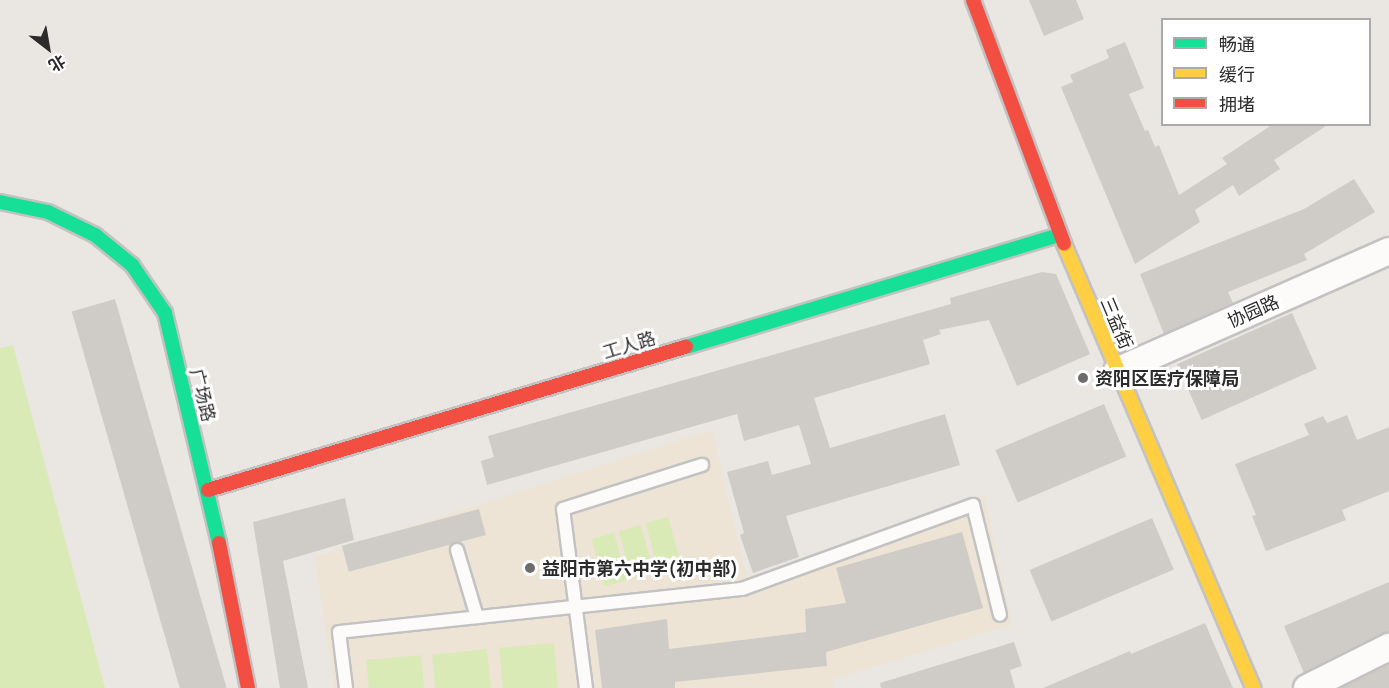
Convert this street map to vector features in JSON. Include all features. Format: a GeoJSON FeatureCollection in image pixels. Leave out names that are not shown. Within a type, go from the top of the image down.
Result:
{"type":"FeatureCollection","features":[{"type":"Feature","properties":{"kind":"street","name":"三益街"},"geometry":{"type":"LineString","coordinates":[[973,0],[1060,235],[1253,688]]}},
{"type":"Feature","properties":{"kind":"street","name":"广场路"},"geometry":{"type":"LineString","coordinates":[[0,202],[48,212],[95,235],[132,266],[165,312],[208,490],[248,688]]}},
{"type":"Feature","properties":{"kind":"street","name":"工人路"},"geometry":{"type":"LineString","coordinates":[[208,490],[1060,235]]}},
{"type":"Feature","properties":{"kind":"street","name":"协园路"},"geometry":{"type":"LineString","coordinates":[[1117,370],[1389,251]]}},
{"type":"Feature","properties":{"kind":"street"},"geometry":{"type":"LineString","coordinates":[[1307,688],[1389,647]]}},
{"type":"Feature","properties":{"kind":"lane"},"geometry":{"type":"LineString","coordinates":[[586,688],[563,509],[702,465]]}},
{"type":"Feature","properties":{"kind":"lane"},"geometry":{"type":"LineString","coordinates":[[346,688],[339,632],[742,589],[973,505],[1000,615]]}},
{"type":"Feature","properties":{"kind":"lane"},"geometry":{"type":"LineString","coordinates":[[457,550],[477,617]]}},
{"type":"Feature","properties":{"kind":"shaded area","name":"益阳市第六中学(初中部)"},"geometry":{"type":"Polygon","coordinates":[[[712,430],[747,578],[984,494],[1012,625],[833,679],[834,688],[334,688],[315,557],[712,430]]]}},
{"type":"Feature","properties":{"kind":"green space"},"geometry":{"type":"Polygon","coordinates":[[[13,345],[105,688],[0,688],[0,348],[13,345]]]}},
{"type":"Feature","properties":{"kind":"green space"},"geometry":{"type":"Polygon","coordinates":[[[668,517],[681,564],[658,570],[646,523],[668,517]]]}},
{"type":"Feature","properties":{"kind":"green space"},"geometry":{"type":"Polygon","coordinates":[[[641,525],[654,572],[631,578],[619,531],[641,525]]]}},
{"type":"Feature","properties":{"kind":"green space"},"geometry":{"type":"Polygon","coordinates":[[[614,533],[627,580],[604,586],[592,539],[614,533]]]}},
{"type":"Feature","properties":{"kind":"green space"},"geometry":{"type":"Polygon","coordinates":[[[554,643],[558,688],[503,688],[499,648],[554,643]]]}},
{"type":"Feature","properties":{"kind":"green space"},"geometry":{"type":"Polygon","coordinates":[[[487,649],[491,688],[435,688],[432,655],[487,649]]]}},
{"type":"Feature","properties":{"kind":"green space"},"geometry":{"type":"Polygon","coordinates":[[[421,655],[424,688],[369,688],[366,660],[421,655]]]}},
{"type":"Feature","properties":{"kind":"building"},"geometry":{"type":"Polygon","coordinates":[[[1029,0],[1076,0],[1084,19],[1044,36],[1029,0]]]}},
{"type":"Feature","properties":{"kind":"building"},"geometry":{"type":"Polygon","coordinates":[[[1125,42],[1144,88],[1129,94],[1145,131],[1148,130],[1155,147],[1159,145],[1179,195],[1227,164],[1222,158],[1270,126],[1326,126],[1274,160],[1280,169],[1239,196],[1233,185],[1195,210],[1200,222],[1135,264],[1061,87],[1073,82],[1070,75],[1109,58],[1106,50],[1125,42]]]}},
{"type":"Feature","properties":{"kind":"building"},"geometry":{"type":"Polygon","coordinates":[[[1354,179],[1375,212],[1304,254],[1307,260],[1228,292],[1233,303],[1164,334],[1140,274],[1304,209],[1354,179]]]}},
{"type":"Feature","properties":{"kind":"building"},"geometry":{"type":"Polygon","coordinates":[[[1042,272],[1056,274],[1090,354],[1017,386],[989,320],[939,330],[941,334],[923,340],[930,364],[814,398],[830,448],[945,414],[960,465],[786,516],[799,557],[753,573],[740,535],[744,533],[727,472],[768,461],[772,475],[811,464],[799,425],[744,441],[737,414],[487,485],[481,461],[494,457],[488,436],[951,304],[950,298],[1042,272]]]}},
{"type":"Feature","properties":{"kind":"building"},"geometry":{"type":"Polygon","coordinates":[[[115,299],[226,687],[180,688],[72,311],[115,299]]]}},
{"type":"Feature","properties":{"kind":"building"},"geometry":{"type":"Polygon","coordinates":[[[1292,313],[1317,369],[1202,420],[1177,364],[1292,313]]]}},
{"type":"Feature","properties":{"kind":"building"},"geometry":{"type":"Polygon","coordinates":[[[1104,404],[1126,456],[1018,503],[995,450],[1104,404]]]}},
{"type":"Feature","properties":{"kind":"building"},"geometry":{"type":"Polygon","coordinates":[[[1347,415],[1357,440],[1389,427],[1389,491],[1342,510],[1346,520],[1266,551],[1252,516],[1256,515],[1235,464],[1309,435],[1304,424],[1323,416],[1327,423],[1347,415]]]}},
{"type":"Feature","properties":{"kind":"building"},"geometry":{"type":"Polygon","coordinates":[[[345,498],[354,540],[283,561],[308,688],[280,688],[253,522],[345,498]]]}},
{"type":"Feature","properties":{"kind":"building"},"geometry":{"type":"Polygon","coordinates":[[[479,509],[486,535],[349,572],[342,546],[479,509]]]}},
{"type":"Feature","properties":{"kind":"building"},"geometry":{"type":"Polygon","coordinates":[[[1152,518],[1174,570],[1051,622],[1030,570],[1152,518]]]}},
{"type":"Feature","properties":{"kind":"building"},"geometry":{"type":"Polygon","coordinates":[[[962,532],[983,608],[826,652],[827,666],[675,682],[675,688],[602,688],[595,630],[667,619],[669,649],[806,632],[805,609],[846,603],[836,568],[962,532]]]}},
{"type":"Feature","properties":{"kind":"building"},"geometry":{"type":"Polygon","coordinates":[[[1389,582],[1389,632],[1304,673],[1284,626],[1389,582]]]}},
{"type":"Feature","properties":{"kind":"building"},"geometry":{"type":"Polygon","coordinates":[[[1205,623],[1233,688],[1043,688],[1130,651],[1131,654],[1205,623]]]}},
{"type":"Feature","properties":{"kind":"building"},"geometry":{"type":"Polygon","coordinates":[[[1014,642],[1022,666],[1010,670],[1015,688],[881,688],[880,683],[1014,642]]]}},
{"type":"Feature","properties":{"kind":"building"},"geometry":{"type":"Polygon","coordinates":[[[1389,664],[1389,688],[1341,688],[1389,664]]]}},
{"type":"Feature","properties":{"kind":"traffic: fast"},"geometry":{"type":"LineString","coordinates":[[0,202],[48,212],[95,235],[132,265],[165,313],[219,543]]}},
{"type":"Feature","properties":{"kind":"traffic: fast"},"geometry":{"type":"LineString","coordinates":[[686,347],[1060,235]]}},
{"type":"Feature","properties":{"kind":"traffic: slow"},"geometry":{"type":"LineString","coordinates":[[1064,244],[1253,688]]}},
{"type":"Feature","properties":{"kind":"traffic: jam"},"geometry":{"type":"LineString","coordinates":[[973,0],[1064,244]]}},
{"type":"Feature","properties":{"kind":"traffic: jam"},"geometry":{"type":"LineString","coordinates":[[208,490],[686,347]]}},
{"type":"Feature","properties":{"kind":"traffic: jam"},"geometry":{"type":"LineString","coordinates":[[219,543],[248,688]]}},
{"type":"Feature","properties":{"kind":"place","name":"资阳区医疗保障局"},"geometry":{"type":"Point","coordinates":[1083,378]}},
{"type":"Feature","properties":{"kind":"place","name":"益阳市第六中学(初中部)"},"geometry":{"type":"Point","coordinates":[530,568]}}]}
